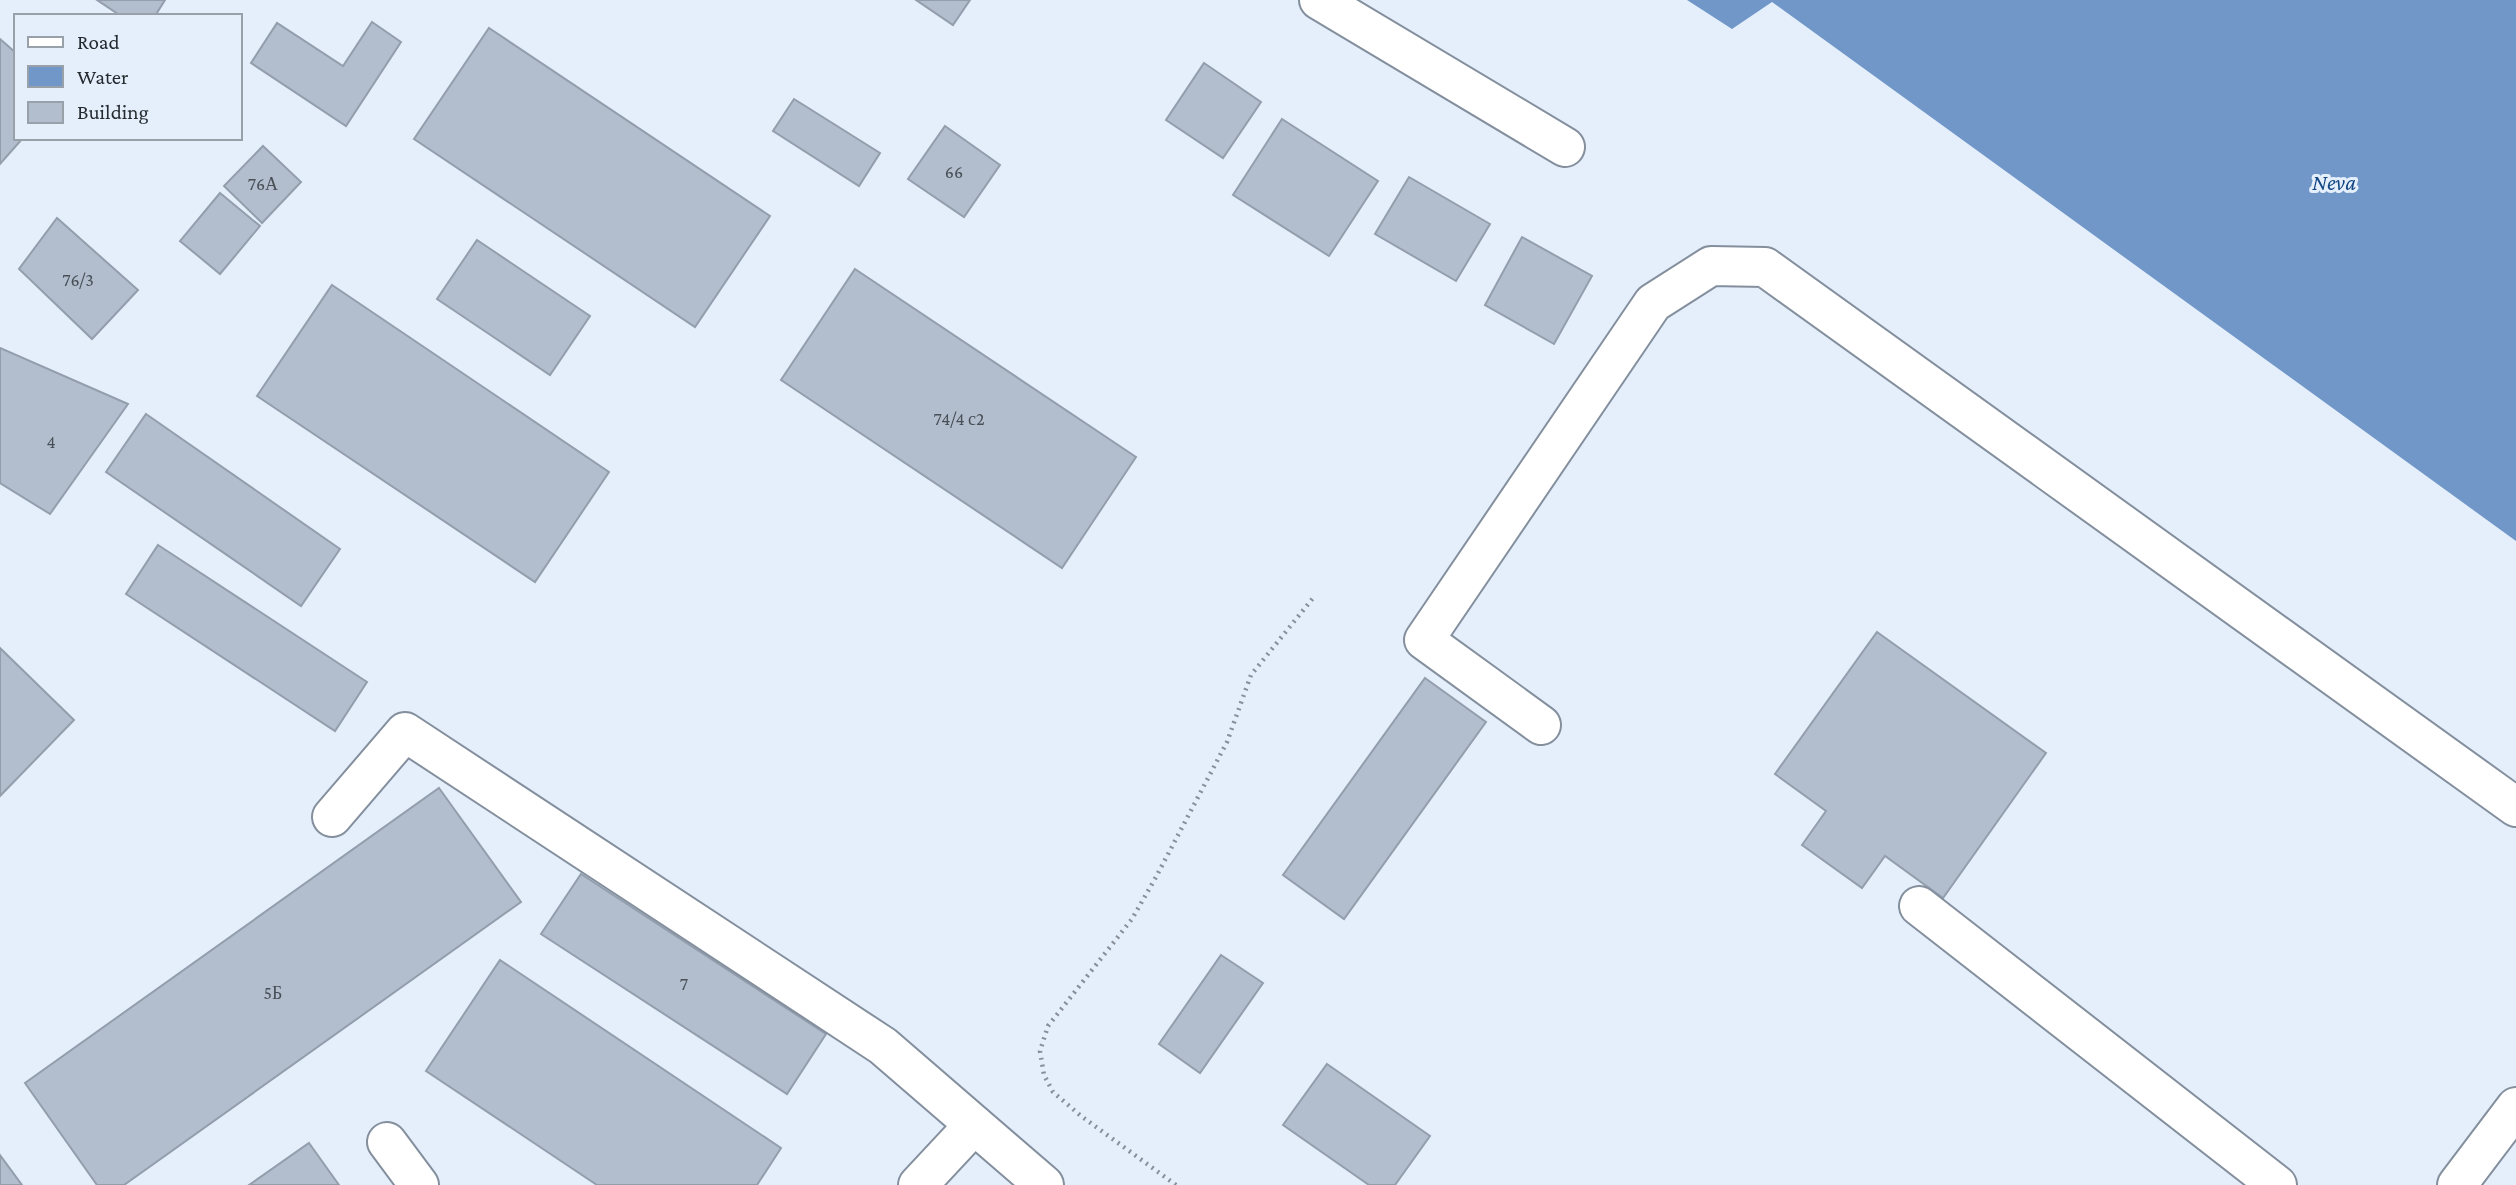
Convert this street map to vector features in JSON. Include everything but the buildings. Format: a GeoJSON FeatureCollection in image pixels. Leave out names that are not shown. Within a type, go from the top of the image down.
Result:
{"type":"FeatureCollection","features":[{"type":"Feature","properties":{"kind":"street"},"geometry":{"type":"LineString","coordinates":[[1319,0],[1555,130]]}},
{"type":"Feature","properties":{"kind":"street"},"geometry":{"type":"LineString","coordinates":[[1541,725],[1424,640],[1653,303],[1711,266],[1765,267],[2516,807]]}},
{"type":"Feature","properties":{"kind":"street"},"geometry":{"type":"LineString","coordinates":[[332,817],[405,732],[883,1046],[1044,1185]]}},
{"type":"Feature","properties":{"kind":"street"},"geometry":{"type":"LineString","coordinates":[[1919,906],[2277,1185]]}},
{"type":"Feature","properties":{"kind":"street"},"geometry":{"type":"LineString","coordinates":[[2457,1185],[2516,1107]]}},
{"type":"Feature","properties":{"kind":"street"},"geometry":{"type":"LineString","coordinates":[[918,1185],[974,1125]]}},
{"type":"Feature","properties":{"kind":"street"},"geometry":{"type":"LineString","coordinates":[[387,1142],[419,1185]]}},
{"type":"Feature","properties":{"kind":"path"},"geometry":{"type":"LineString","coordinates":[[1176,1185],[1081,1116],[1053,1092],[1044,1075],[1040,1051],[1048,1026],[1132,919],[1156,877],[1227,742],[1251,675],[1313,598]]}},
{"type":"Feature","properties":{"kind":"water","name":"Neva"},"geometry":{"type":"Polygon","coordinates":[[[1687,0],[2516,0],[2516,541],[1772,2],[1732,29],[1687,0]]]}}]}
